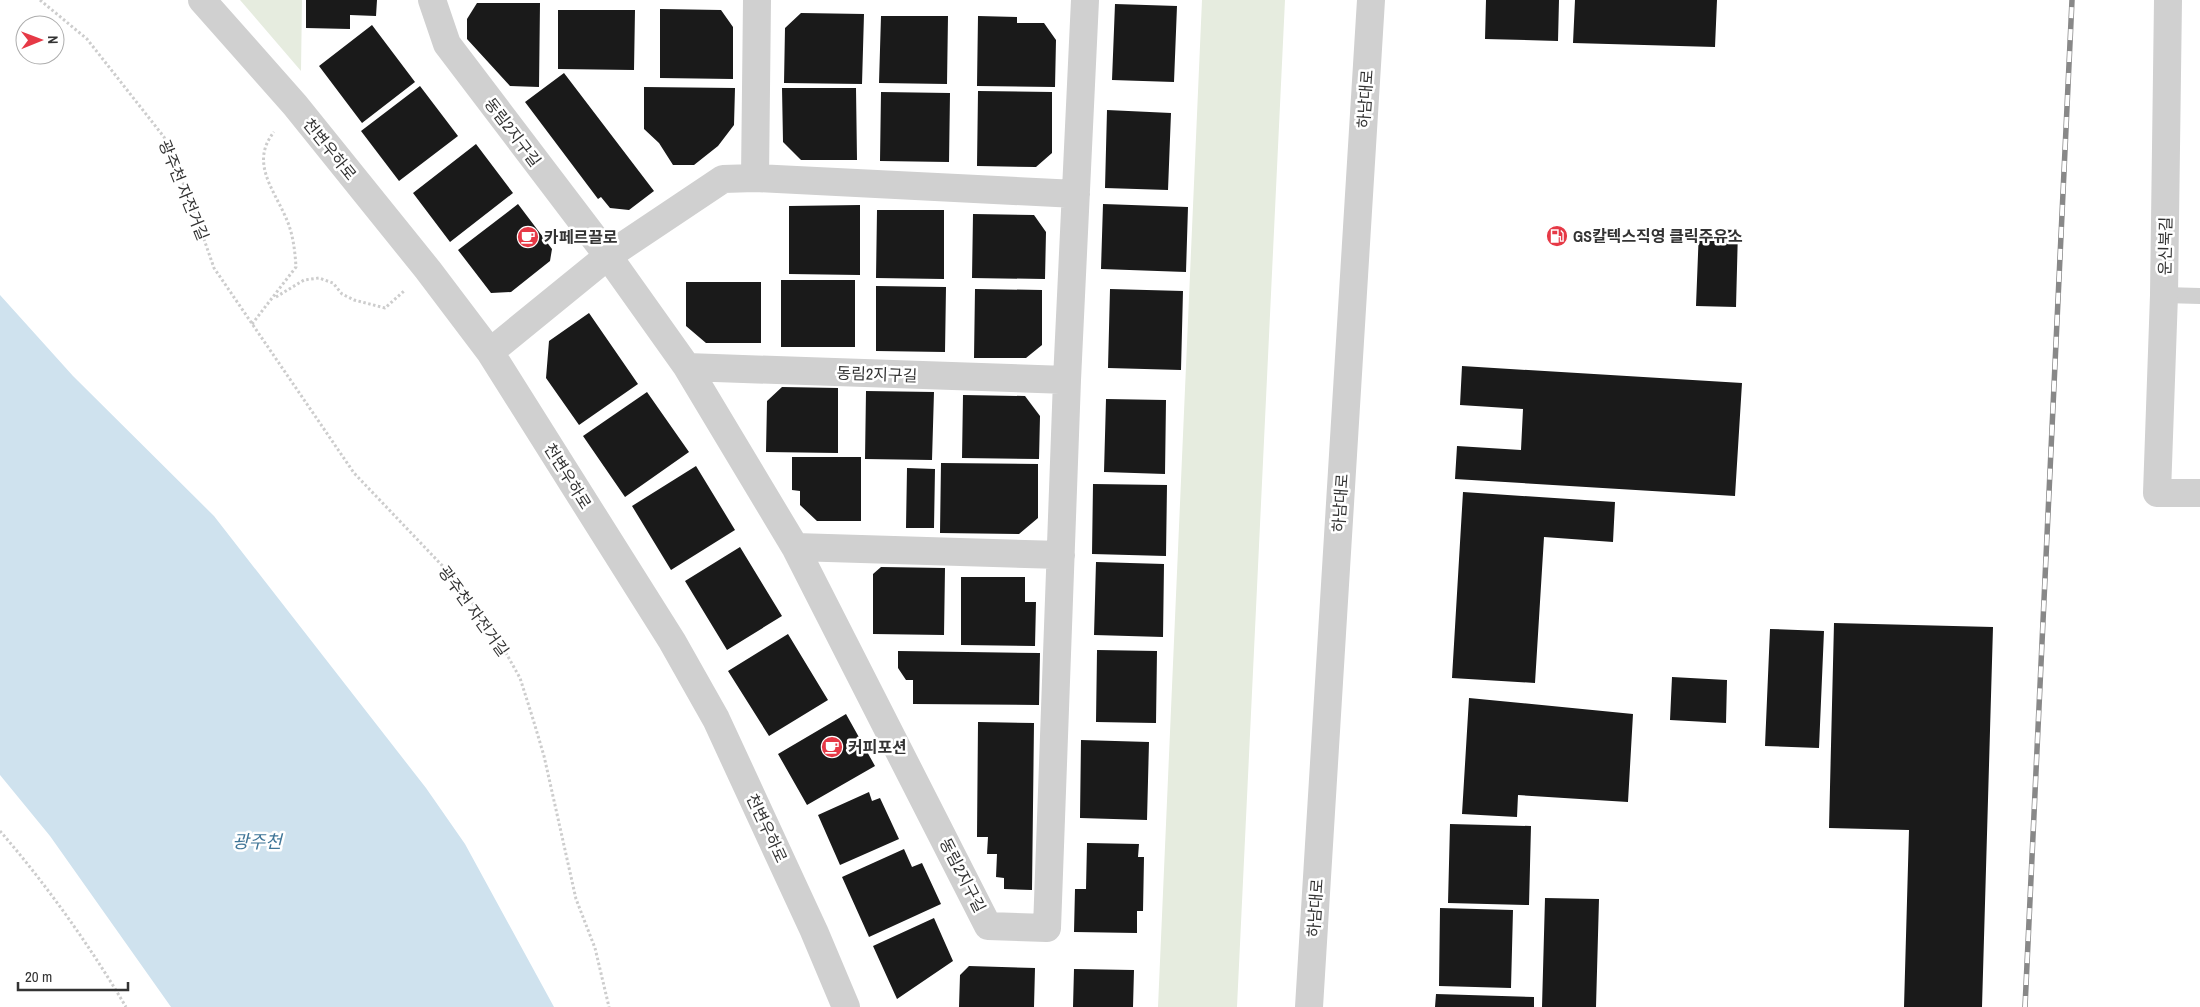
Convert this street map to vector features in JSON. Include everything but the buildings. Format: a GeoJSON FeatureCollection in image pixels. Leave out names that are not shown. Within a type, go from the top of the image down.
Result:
{"type":"FeatureCollection","features":[{"type":"Feature","properties":{"kind":"street","name":"천변우하로"},"geometry":{"type":"LineString","coordinates":[[202,0],[295,106],[428,270],[490,352],[667,633],[716,719],[814,931],[846,1007]]}},
{"type":"Feature","properties":{"kind":"street","name":"동림2지구길"},"geometry":{"type":"LineString","coordinates":[[432,0],[447,44],[608,256],[686,367],[795,547],[988,926],[1047,928],[1067,380],[1085,0]]}},
{"type":"Feature","properties":{"kind":"street"},"geometry":{"type":"LineString","coordinates":[[755,178],[757,0]]}},
{"type":"Feature","properties":{"kind":"street","name":"하남대로"},"geometry":{"type":"LineString","coordinates":[[1309,1007],[1371,0]]}},
{"type":"Feature","properties":{"kind":"street","name":"운신북길"},"geometry":{"type":"LineString","coordinates":[[2168,0],[2164,296],[2157,493],[2200,494]]}},
{"type":"Feature","properties":{"kind":"street"},"geometry":{"type":"LineString","coordinates":[[490,352],[608,256],[723,179],[755,178],[1076,194]]}},
{"type":"Feature","properties":{"kind":"street","name":"동림2지구길"},"geometry":{"type":"LineString","coordinates":[[686,367],[1067,380]]}},
{"type":"Feature","properties":{"kind":"street"},"geometry":{"type":"LineString","coordinates":[[795,547],[1061,555]]}},
{"type":"Feature","properties":{"kind":"lane"},"geometry":{"type":"LineString","coordinates":[[2164,296],[2200,296]]}},
{"type":"Feature","properties":{"kind":"path","name":"광주천 자전거길"},"geometry":{"type":"LineString","coordinates":[[40,0],[87,39],[133,95],[164,137],[191,202],[214,268],[354,473],[455,580],[497,637],[520,678],[544,756],[576,899],[595,948],[609,1007]]}},
{"type":"Feature","properties":{"kind":"path"},"geometry":{"type":"LineString","coordinates":[[252,324],[296,267],[295,249],[286,219],[273,194],[263,165],[263,153],[266,142],[295,106]]}},
{"type":"Feature","properties":{"kind":"path"},"geometry":{"type":"LineString","coordinates":[[273,298],[304,280],[319,278],[333,283],[342,294],[354,300],[384,308],[428,270]]}},
{"type":"Feature","properties":{"kind":"path"},"geometry":{"type":"LineString","coordinates":[[0,831],[30,868],[110,980],[126,1007]]}},
{"type":"Feature","properties":{"kind":"shaded area"},"geometry":{"type":"Polygon","coordinates":[[[240,0],[302,0],[301,71],[240,0]]]}},
{"type":"Feature","properties":{"kind":"shaded area"},"geometry":{"type":"Polygon","coordinates":[[[1202,0],[1285,0],[1237,1007],[1158,1007],[1202,0]]]}},
{"type":"Feature","properties":{"kind":"water","name":"광주천"},"geometry":{"type":"Polygon","coordinates":[[[0,295],[73,376],[214,516],[426,788],[465,844],[554,1007],[171,1007],[50,836],[0,775],[0,295]]]}},
{"type":"Feature","properties":{"kind":"railway"},"geometry":{"type":"LineString","coordinates":[[2025,1007],[2072,0]]}},
{"type":"Feature","properties":{"kind":"place","name":"GS칼텍스직영 클릭주유소"},"geometry":{"type":"Point","coordinates":[1557,236]}},
{"type":"Feature","properties":{"kind":"place","name":"카페르끌로"},"geometry":{"type":"Point","coordinates":[528,237]}},
{"type":"Feature","properties":{"kind":"place","name":"커피포션"},"geometry":{"type":"Point","coordinates":[832,747]}}]}
